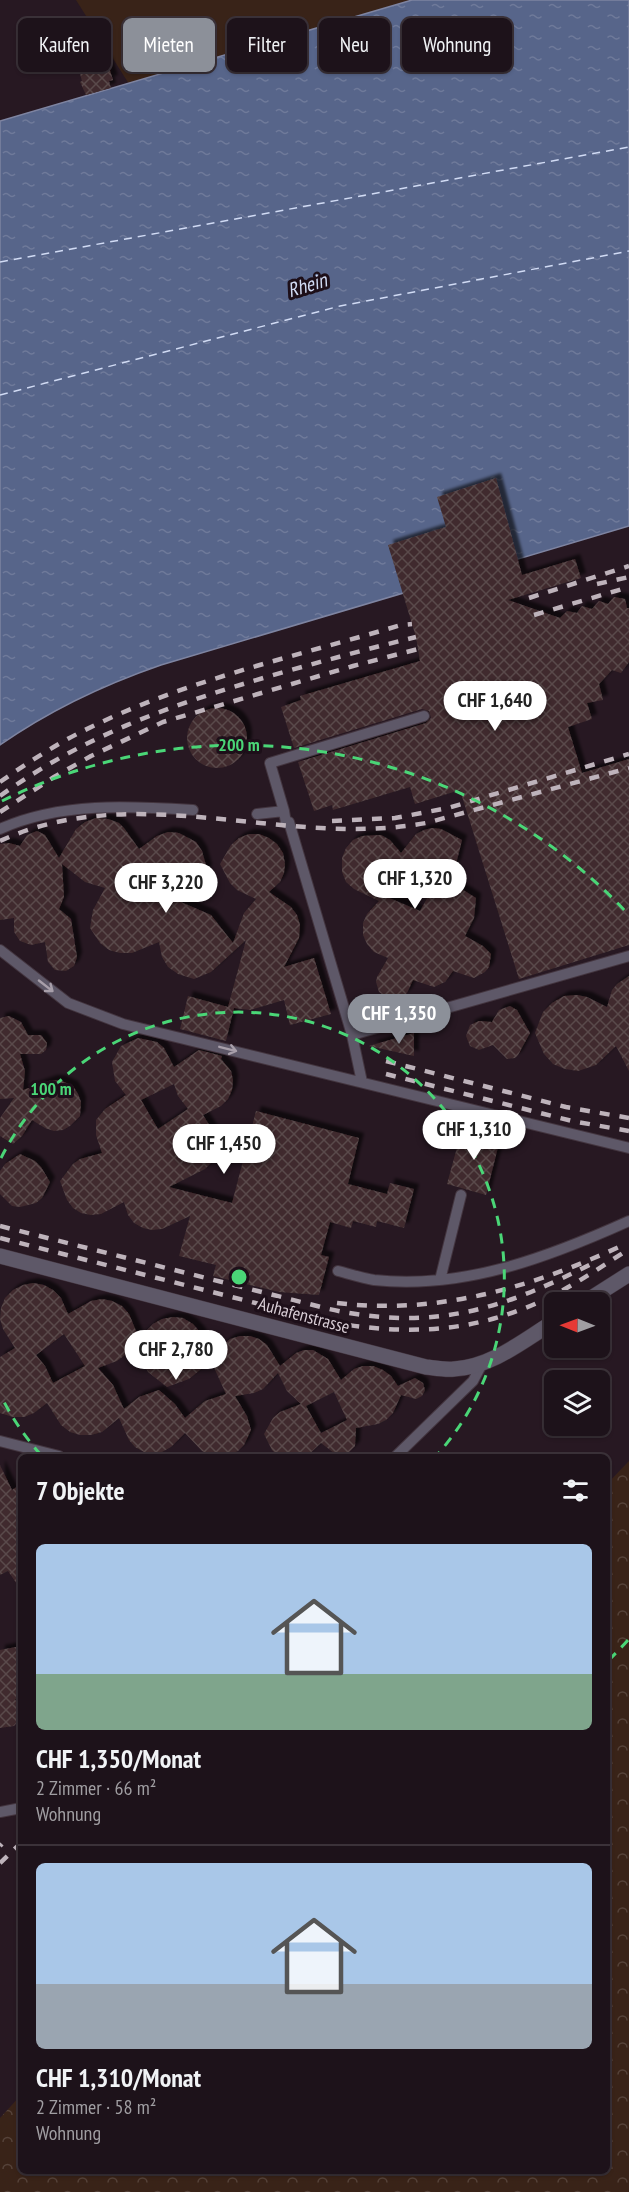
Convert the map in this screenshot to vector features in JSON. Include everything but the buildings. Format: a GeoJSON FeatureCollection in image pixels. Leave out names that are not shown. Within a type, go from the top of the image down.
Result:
{"type":"FeatureCollection","features":[{"type":"Feature","properties":{"kind":"street","name":"Auhafenstrasse"},"geometry":{"type":"LineString","coordinates":[[1,1259],[426,1367],[454,1369],[482,1364],[544,1328]]}},
{"type":"Feature","properties":{"kind":"street"},"geometry":{"type":"LineString","coordinates":[[601,1292],[629,1274]]}},
{"type":"Feature","properties":{"kind":"lane"},"geometry":{"type":"LineString","coordinates":[[362,1082],[352,1035],[270,764],[424,716]]}},
{"type":"Feature","properties":{"kind":"lane"},"geometry":{"type":"LineString","coordinates":[[0,829],[41,815],[94,808],[131,806],[193,810]]}},
{"type":"Feature","properties":{"kind":"lane"},"geometry":{"type":"LineString","coordinates":[[257,814],[284,811]]}},
{"type":"Feature","properties":{"kind":"lane"},"geometry":{"type":"LineString","coordinates":[[0,950],[68,1003],[123,1024],[629,1148]]}},
{"type":"Feature","properties":{"kind":"lane"},"geometry":{"type":"LineString","coordinates":[[352,1035],[629,956]]}},
{"type":"Feature","properties":{"kind":"lane"},"geometry":{"type":"LineString","coordinates":[[440,1280],[461,1195]]}},
{"type":"Feature","properties":{"kind":"lane"},"geometry":{"type":"LineString","coordinates":[[339,1271],[373,1280],[430,1282],[497,1271],[585,1241],[629,1221]]}},
{"type":"Feature","properties":{"kind":"lane"},"geometry":{"type":"LineString","coordinates":[[398,1454],[473,1381],[482,1364]]}},
{"type":"Feature","properties":{"kind":"lane"},"geometry":{"type":"LineString","coordinates":[[0,1441],[51,1454]]}},
{"type":"Feature","properties":{"kind":"lane"},"geometry":{"type":"LineString","coordinates":[[0,1812],[18,1809]]}},
{"type":"Feature","properties":{"kind":"green space"},"geometry":{"type":"Polygon","coordinates":[[[76,0],[412,0],[351,18],[319,18],[319,28],[307,31],[307,18],[227,18],[227,55],[215,58],[215,18],[123,18],[123,72],[169,72],[129,84],[111,55],[111,18],[87,18],[76,0]]]}},
{"type":"Feature","properties":{"kind":"green space"},"geometry":{"type":"Polygon","coordinates":[[[629,1461],[629,2192],[0,2192],[0,2118],[18,2098],[18,2174],[610,2174],[610,1481],[629,1461]]]}},
{"type":"Feature","properties":{"kind":"water","name":"Rhein"},"geometry":{"type":"Polygon","coordinates":[[[412,0],[629,0],[629,526],[161,665],[78,699],[0,745],[0,121],[167,72],[215,72],[215,58],[227,54],[227,72],[307,72],[307,31],[319,27],[319,72],[390,72],[390,18],[351,18],[412,0]]]}},
{"type":"Feature","properties":{"kind":"ferry route"},"geometry":{"type":"LineString","coordinates":[[0,262],[629,147]]}},
{"type":"Feature","properties":{"kind":"ferry route"},"geometry":{"type":"LineString","coordinates":[[0,395],[340,306],[629,251]]}},
{"type":"Feature","properties":{"kind":"railway"},"geometry":{"type":"LineString","coordinates":[[529,598],[629,566]]}},
{"type":"Feature","properties":{"kind":"railway"},"geometry":{"type":"LineString","coordinates":[[597,584],[629,577]]}},
{"type":"Feature","properties":{"kind":"railway"},"geometry":{"type":"LineString","coordinates":[[534,615],[629,587]]}},
{"type":"Feature","properties":{"kind":"railway"},"geometry":{"type":"LineString","coordinates":[[0,782],[71,737],[158,698],[238,671],[401,625],[412,624]]}},
{"type":"Feature","properties":{"kind":"railway"},"geometry":{"type":"LineString","coordinates":[[0,796],[64,756],[97,739],[163,711],[270,676],[416,637]]}},
{"type":"Feature","properties":{"kind":"railway"},"geometry":{"type":"LineString","coordinates":[[0,812],[91,756],[163,722],[418,649]]}},
{"type":"Feature","properties":{"kind":"railway"},"geometry":{"type":"LineString","coordinates":[[332,821],[395,818],[448,808],[629,754]]}},
{"type":"Feature","properties":{"kind":"railway"},"geometry":{"type":"LineString","coordinates":[[0,841],[52,823],[104,815],[158,814],[319,828],[373,829],[426,823],[629,768]]}},
{"type":"Feature","properties":{"kind":"railway"},"geometry":{"type":"LineString","coordinates":[[386,1061],[566,1107],[629,1118]]}},
{"type":"Feature","properties":{"kind":"railway"},"geometry":{"type":"LineString","coordinates":[[386,1074],[572,1121],[629,1131]]}},
{"type":"Feature","properties":{"kind":"railway"},"geometry":{"type":"LineString","coordinates":[[0,1226],[329,1309],[367,1316],[436,1317],[468,1312],[531,1292],[597,1261]]}},
{"type":"Feature","properties":{"kind":"railway"},"geometry":{"type":"LineString","coordinates":[[0,1238],[330,1322],[404,1330],[452,1327],[501,1317],[565,1289],[629,1249]]}},
{"type":"Feature","properties":{"kind":"railway"},"geometry":{"type":"LineString","coordinates":[[337,1303],[374,1306],[411,1305],[482,1295],[518,1286],[621,1246]]}},
{"type":"Feature","properties":{"kind":"railway"},"geometry":{"type":"LineString","coordinates":[[0,1863],[18,1846]]}}]}
